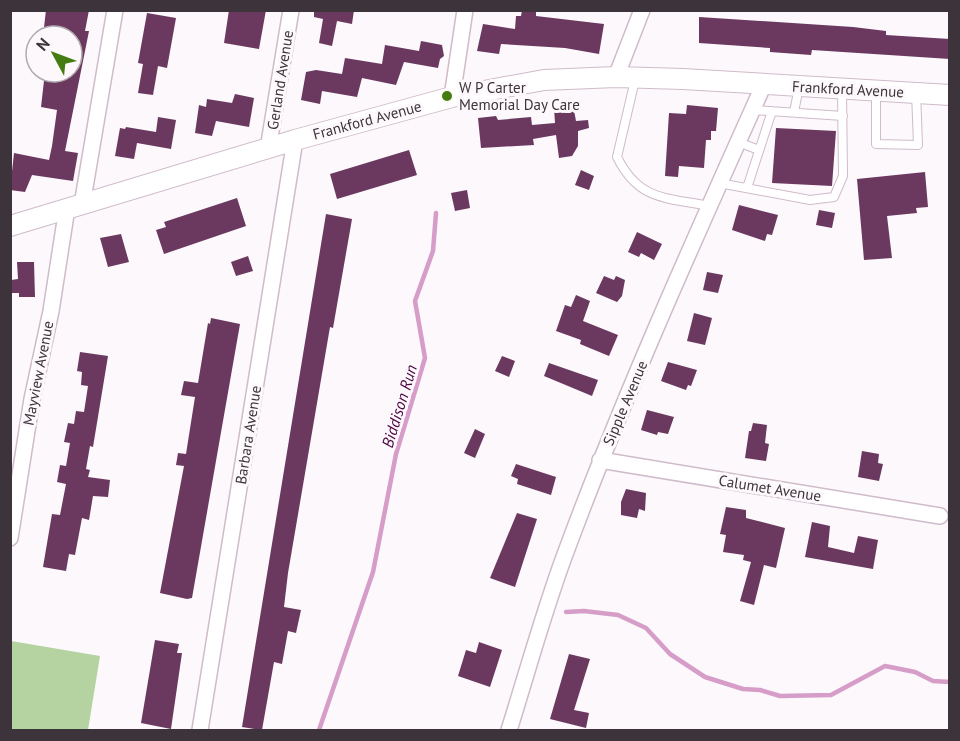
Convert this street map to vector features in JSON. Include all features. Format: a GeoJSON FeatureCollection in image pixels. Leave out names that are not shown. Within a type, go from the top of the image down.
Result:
{"type":"FeatureCollection","features":[{"type":"Feature","properties":{"kind":"street","name":"Mayview Avenue"},"geometry":{"type":"LineString","coordinates":[[10,538],[32,399],[75,207],[115,10]]}},
{"type":"Feature","properties":{"kind":"street","name":"Gerland Avenue"},"geometry":{"type":"LineString","coordinates":[[268,149],[291,10]]}},
{"type":"Feature","properties":{"kind":"street"},"geometry":{"type":"LineString","coordinates":[[452,97],[465,10]]}},
{"type":"Feature","properties":{"kind":"street"},"geometry":{"type":"LineString","coordinates":[[626,77],[642,10]]}},
{"type":"Feature","properties":{"kind":"street","name":"Frankford Avenue"},"geometry":{"type":"LineString","coordinates":[[10,226],[295,140],[452,97],[544,80],[626,77],[950,95]]}},
{"type":"Feature","properties":{"kind":"street","name":"Sipple Avenue"},"geometry":{"type":"LineString","coordinates":[[509,730],[562,560],[600,460],[764,84]]}},
{"type":"Feature","properties":{"kind":"street","name":"Barbara Avenue"},"geometry":{"type":"LineString","coordinates":[[200,730],[295,140]]}},
{"type":"Feature","properties":{"kind":"street","name":"Calumet Avenue"},"geometry":{"type":"LineString","coordinates":[[600,460],[940,516]]}},
{"type":"Feature","properties":{"kind":"lane"},"geometry":{"type":"LineString","coordinates":[[626,77],[617,157],[624,171],[637,188],[654,195],[709,206]]}},
{"type":"Feature","properties":{"kind":"lane"},"geometry":{"type":"LineString","coordinates":[[794,112],[800,86]]}},
{"type":"Feature","properties":{"kind":"lane"},"geometry":{"type":"LineString","coordinates":[[719,183],[810,200],[834,197],[843,176],[842,88]]}},
{"type":"Feature","properties":{"kind":"lane"},"geometry":{"type":"LineString","coordinates":[[876,90],[876,144],[918,145],[916,92]]}},
{"type":"Feature","properties":{"kind":"lane"},"geometry":{"type":"LineString","coordinates":[[753,110],[843,116]]}},
{"type":"Feature","properties":{"kind":"lane"},"geometry":{"type":"LineString","coordinates":[[747,188],[772,111]]}},
{"type":"Feature","properties":{"kind":"lane"},"geometry":{"type":"LineString","coordinates":[[738,142],[759,150]]}},
{"type":"Feature","properties":{"kind":"green space"},"geometry":{"type":"Polygon","coordinates":[[[11,641],[100,656],[88,730],[11,730],[11,641]]]}},
{"type":"Feature","properties":{"kind":"building"},"geometry":{"type":"Polygon","coordinates":[[[46,10],[89,10],[85,31],[89,31],[84,56],[84,24],[44,24],[46,10]]]}},
{"type":"Feature","properties":{"kind":"building"},"geometry":{"type":"Polygon","coordinates":[[[229,10],[266,10],[259,49],[224,43],[229,10]]]}},
{"type":"Feature","properties":{"kind":"building"},"geometry":{"type":"Polygon","coordinates":[[[314,10],[354,10],[352,24],[337,21],[332,46],[319,43],[323,19],[314,17],[314,10]]]}},
{"type":"Feature","properties":{"kind":"building"},"geometry":{"type":"Polygon","coordinates":[[[522,10],[536,10],[536,16],[604,24],[599,54],[565,48],[501,44],[499,54],[477,51],[483,24],[515,29],[516,16],[521,16],[522,10]]]}},
{"type":"Feature","properties":{"kind":"building"},"geometry":{"type":"Polygon","coordinates":[[[147,13],[176,18],[167,68],[158,66],[153,95],[138,93],[143,64],[138,63],[147,13]]]}},
{"type":"Feature","properties":{"kind":"building"},"geometry":{"type":"Polygon","coordinates":[[[699,17],[853,27],[886,31],[886,35],[950,39],[950,59],[812,50],[811,55],[770,52],[770,48],[699,43],[699,17]]]}},
{"type":"Feature","properties":{"kind":"building"},"geometry":{"type":"Polygon","coordinates":[[[421,41],[442,45],[444,56],[440,59],[438,68],[404,62],[396,85],[362,78],[357,97],[322,91],[320,104],[301,100],[306,72],[316,70],[342,74],[345,58],[382,64],[385,45],[419,51],[421,41]]]}},
{"type":"Feature","properties":{"kind":"building"},"geometry":{"type":"Polygon","coordinates":[[[44,84],[78,84],[65,151],[78,153],[73,181],[32,175],[25,192],[10,190],[14,153],[49,160],[57,110],[41,107],[44,84]]]}},
{"type":"Feature","properties":{"kind":"building"},"geometry":{"type":"Polygon","coordinates":[[[235,94],[254,98],[249,127],[216,121],[212,136],[195,133],[199,105],[206,107],[207,99],[232,103],[235,94]]]}},
{"type":"Feature","properties":{"kind":"building"},"geometry":{"type":"Polygon","coordinates":[[[573,105],[576,121],[588,120],[589,128],[578,131],[578,146],[572,156],[559,158],[556,135],[533,139],[534,145],[481,148],[478,118],[496,116],[498,120],[531,117],[532,125],[555,123],[554,108],[573,105]]]}},
{"type":"Feature","properties":{"kind":"building"},"geometry":{"type":"Polygon","coordinates":[[[687,105],[718,108],[716,131],[711,131],[711,140],[706,140],[704,168],[679,166],[678,177],[665,176],[669,113],[686,114],[687,105]]]}},
{"type":"Feature","properties":{"kind":"building"},"geometry":{"type":"Polygon","coordinates":[[[158,117],[176,120],[171,149],[137,143],[134,159],[115,156],[120,128],[156,132],[158,117]]]}},
{"type":"Feature","properties":{"kind":"building"},"geometry":{"type":"Polygon","coordinates":[[[776,128],[836,131],[832,186],[772,183],[776,128]]]}},
{"type":"Feature","properties":{"kind":"building"},"geometry":{"type":"Polygon","coordinates":[[[409,150],[417,175],[337,199],[330,174],[409,150]]]}},
{"type":"Feature","properties":{"kind":"building"},"geometry":{"type":"Polygon","coordinates":[[[581,170],[594,176],[589,190],[575,185],[581,170]]]}},
{"type":"Feature","properties":{"kind":"building"},"geometry":{"type":"Polygon","coordinates":[[[925,172],[928,207],[916,208],[917,213],[887,216],[892,258],[864,260],[857,179],[925,172]]]}},
{"type":"Feature","properties":{"kind":"building"},"geometry":{"type":"Polygon","coordinates":[[[467,190],[470,208],[455,211],[451,193],[467,190]]]}},
{"type":"Feature","properties":{"kind":"building"},"geometry":{"type":"Polygon","coordinates":[[[237,198],[246,226],[164,254],[156,230],[166,227],[164,222],[237,198]]]}},
{"type":"Feature","properties":{"kind":"building"},"geometry":{"type":"Polygon","coordinates":[[[739,205],[778,215],[772,235],[767,234],[765,241],[732,230],[739,205]]]}},
{"type":"Feature","properties":{"kind":"building"},"geometry":{"type":"Polygon","coordinates":[[[819,210],[835,213],[832,228],[816,225],[819,210]]]}},
{"type":"Feature","properties":{"kind":"building"},"geometry":{"type":"Polygon","coordinates":[[[326,214],[352,219],[333,328],[330,327],[288,573],[284,607],[301,610],[296,633],[288,631],[282,664],[274,662],[262,730],[260,730],[242,727],[326,214]]]}},
{"type":"Feature","properties":{"kind":"building"},"geometry":{"type":"Polygon","coordinates":[[[637,232],[662,244],[654,260],[641,253],[639,257],[628,252],[637,232]]]}},
{"type":"Feature","properties":{"kind":"building"},"geometry":{"type":"Polygon","coordinates":[[[121,234],[129,262],[108,267],[100,238],[121,234]]]}},
{"type":"Feature","properties":{"kind":"building"},"geometry":{"type":"Polygon","coordinates":[[[248,256],[253,271],[236,276],[231,262],[248,256]]]}},
{"type":"Feature","properties":{"kind":"building"},"geometry":{"type":"Polygon","coordinates":[[[17,262],[34,262],[35,297],[19,297],[19,293],[12,293],[11,280],[18,279],[17,262]]]}},
{"type":"Feature","properties":{"kind":"building"},"geometry":{"type":"Polygon","coordinates":[[[707,272],[723,275],[718,293],[703,290],[707,272]]]}},
{"type":"Feature","properties":{"kind":"building"},"geometry":{"type":"Polygon","coordinates":[[[604,276],[614,280],[616,276],[625,280],[622,296],[617,302],[596,293],[604,276]]]}},
{"type":"Feature","properties":{"kind":"building"},"geometry":{"type":"Polygon","coordinates":[[[576,295],[590,301],[583,321],[618,335],[609,356],[580,344],[581,340],[556,331],[565,305],[571,307],[576,295]]]}},
{"type":"Feature","properties":{"kind":"building"},"geometry":{"type":"Polygon","coordinates":[[[694,313],[712,318],[705,345],[687,341],[694,313]]]}},
{"type":"Feature","properties":{"kind":"building"},"geometry":{"type":"Polygon","coordinates":[[[211,318],[240,324],[192,598],[187,599],[160,593],[184,466],[176,465],[178,453],[186,454],[195,397],[181,395],[184,381],[198,383],[208,323],[210,324],[211,318]]]}},
{"type":"Feature","properties":{"kind":"building"},"geometry":{"type":"Polygon","coordinates":[[[80,352],[108,356],[93,447],[90,446],[86,469],[90,470],[88,477],[110,480],[108,497],[93,496],[89,520],[82,518],[75,555],[69,554],[66,571],[43,567],[52,514],[60,515],[66,484],[57,482],[60,465],[66,466],[70,443],[64,442],[68,423],[74,424],[76,411],[84,412],[88,386],[81,385],[82,372],[77,371],[80,352]]]}},
{"type":"Feature","properties":{"kind":"building"},"geometry":{"type":"Polygon","coordinates":[[[502,356],[515,361],[509,377],[495,371],[502,356]]]}},
{"type":"Feature","properties":{"kind":"building"},"geometry":{"type":"Polygon","coordinates":[[[668,362],[697,370],[691,386],[688,385],[686,390],[661,381],[668,362]]]}},
{"type":"Feature","properties":{"kind":"building"},"geometry":{"type":"Polygon","coordinates":[[[549,363],[598,380],[592,396],[544,376],[549,363]]]}},
{"type":"Feature","properties":{"kind":"building"},"geometry":{"type":"Polygon","coordinates":[[[647,410],[674,417],[668,434],[658,432],[657,435],[641,430],[647,410]]]}},
{"type":"Feature","properties":{"kind":"building"},"geometry":{"type":"Polygon","coordinates":[[[753,423],[767,425],[765,443],[769,444],[766,461],[745,458],[749,431],[753,423]]]}},
{"type":"Feature","properties":{"kind":"building"},"geometry":{"type":"Polygon","coordinates":[[[475,429],[485,434],[475,458],[464,453],[475,429]]]}},
{"type":"Feature","properties":{"kind":"building"},"geometry":{"type":"Polygon","coordinates":[[[862,451],[879,454],[878,463],[883,464],[879,481],[858,477],[862,451]]]}},
{"type":"Feature","properties":{"kind":"building"},"geometry":{"type":"Polygon","coordinates":[[[516,464],[556,477],[551,495],[517,484],[518,479],[511,476],[516,464]]]}},
{"type":"Feature","properties":{"kind":"building"},"geometry":{"type":"Polygon","coordinates":[[[626,489],[646,493],[645,511],[639,509],[637,518],[621,515],[621,502],[626,489]]]}},
{"type":"Feature","properties":{"kind":"building"},"geometry":{"type":"Polygon","coordinates":[[[726,507],[746,510],[746,518],[785,528],[776,568],[764,565],[754,605],[740,601],[751,562],[743,560],[744,555],[723,552],[726,535],[720,534],[726,507]]]}},
{"type":"Feature","properties":{"kind":"building"},"geometry":{"type":"Polygon","coordinates":[[[517,513],[537,519],[515,587],[490,578],[517,513]]]}},
{"type":"Feature","properties":{"kind":"building"},"geometry":{"type":"Polygon","coordinates":[[[812,522],[830,526],[828,547],[854,553],[858,536],[878,540],[873,569],[805,557],[812,522]]]}},
{"type":"Feature","properties":{"kind":"building"},"geometry":{"type":"Polygon","coordinates":[[[155,640],[179,644],[177,653],[182,653],[171,729],[141,723],[155,640]]]}},
{"type":"Feature","properties":{"kind":"building"},"geometry":{"type":"Polygon","coordinates":[[[479,642],[502,650],[490,687],[458,676],[466,650],[476,653],[479,642]]]}},
{"type":"Feature","properties":{"kind":"building"},"geometry":{"type":"Polygon","coordinates":[[[569,654],[590,659],[574,710],[589,713],[586,728],[550,719],[569,654]]]}},
{"type":"Feature","properties":{"kind":"waterway","name":"Biddison Run"},"geometry":{"type":"LineString","coordinates":[[319,730],[373,572],[396,454],[425,358],[415,301],[433,251],[436,213]]}},
{"type":"Feature","properties":{"kind":"waterway","name":"Biddison Run"},"geometry":{"type":"LineString","coordinates":[[566,612],[584,611],[618,615],[646,628],[670,654],[705,677],[743,689],[760,690],[780,696],[831,695],[885,666],[915,672],[933,681],[950,682]]}},
{"type":"Feature","properties":{"kind":"place","name":"W P Carter Memorial Day Care"},"geometry":{"type":"Point","coordinates":[447,96]}}]}
